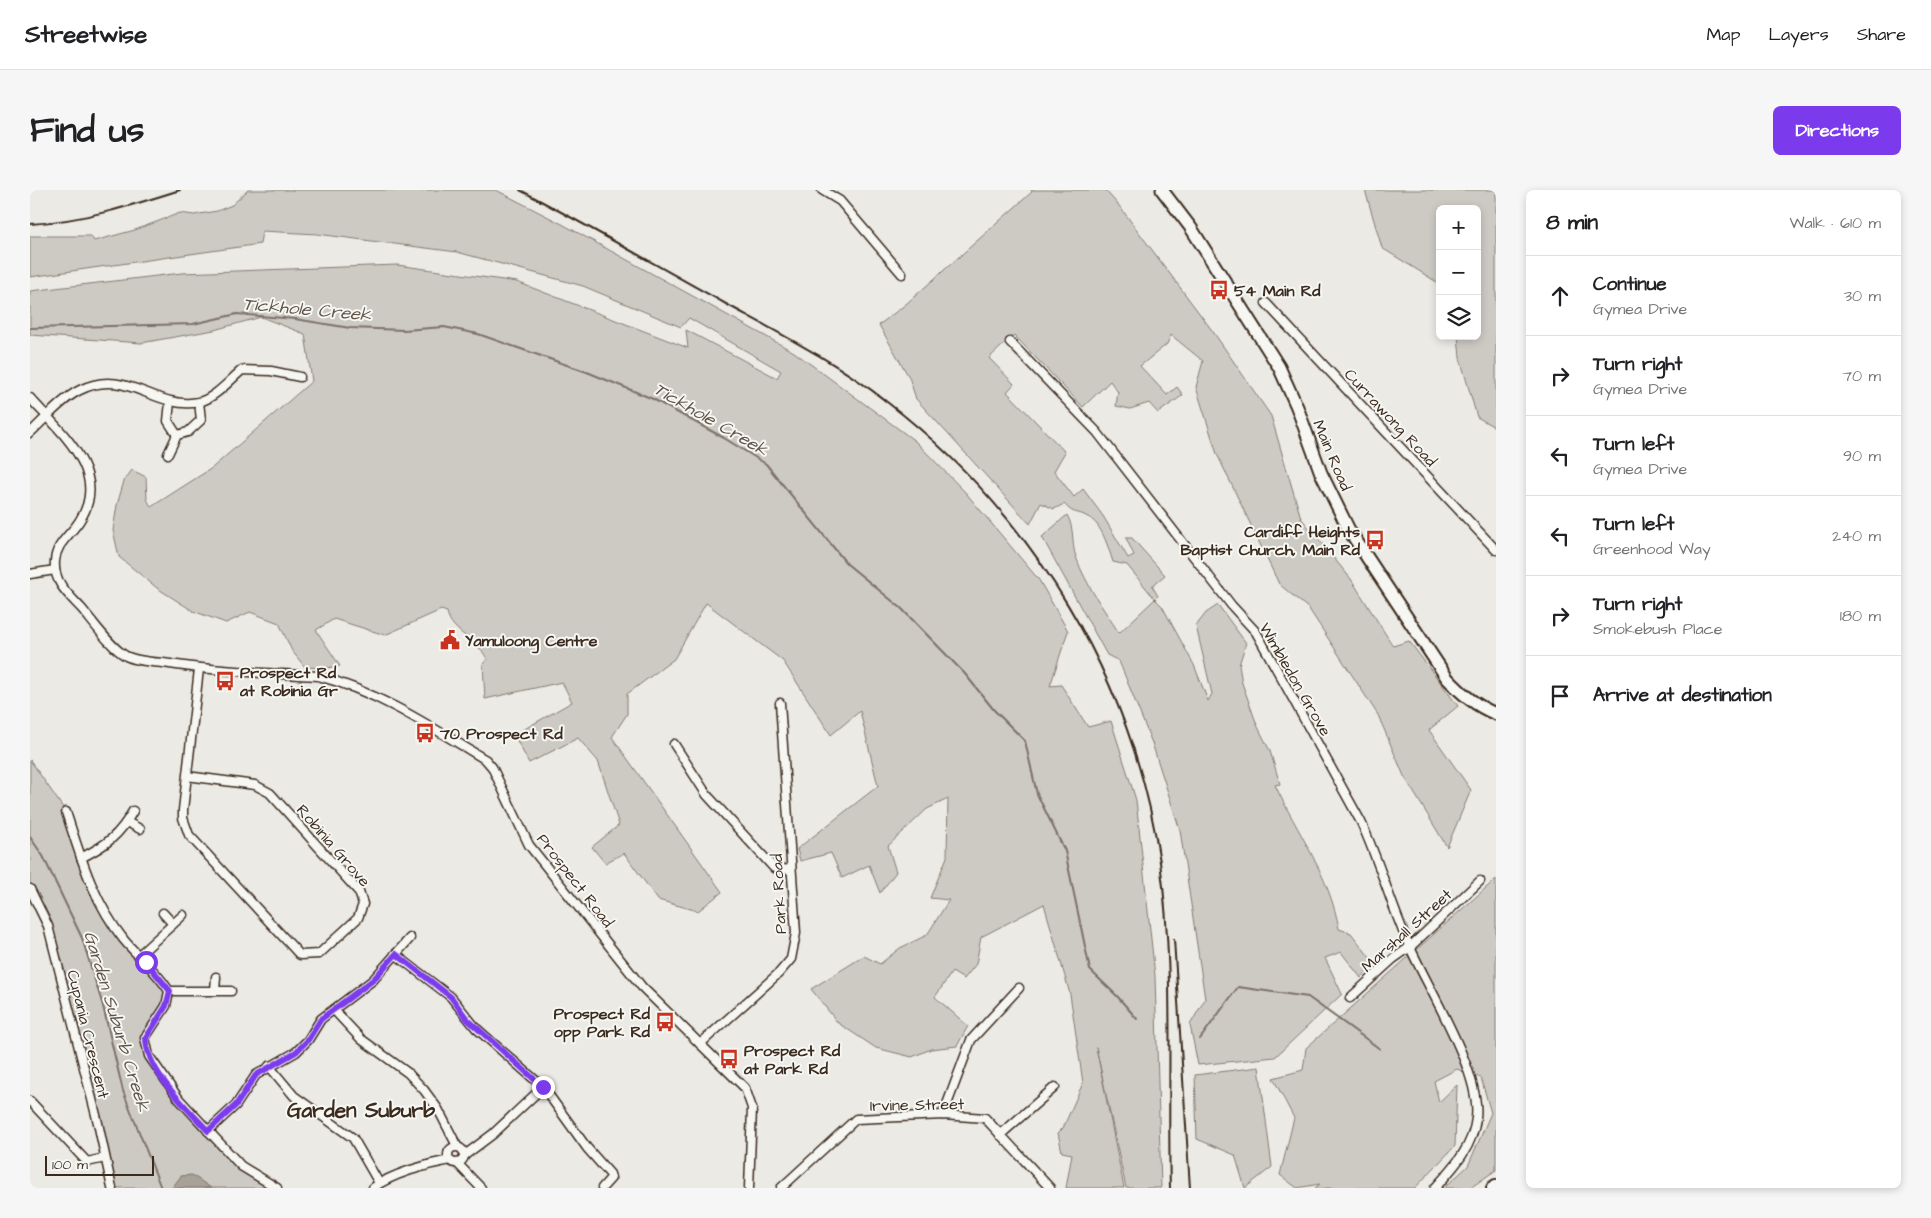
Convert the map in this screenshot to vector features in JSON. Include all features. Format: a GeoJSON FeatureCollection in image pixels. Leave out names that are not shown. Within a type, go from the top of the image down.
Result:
{"type":"FeatureCollection","features":[{"type":"Feature","properties":{"kind":"main road","name":"Main Road"},"geometry":{"type":"LineString","coordinates":[[1162,190],[1191,228],[1279,367],[1321,473],[1349,530],[1447,678],[1462,695],[1485,710],[1496,714]]}},
{"type":"Feature","properties":{"kind":"street"},"geometry":{"type":"LineString","coordinates":[[822,190],[840,201],[902,274]]}},
{"type":"Feature","properties":{"kind":"street","name":"Currawong Road"},"geometry":{"type":"LineString","coordinates":[[1266,303],[1496,550]]}},
{"type":"Feature","properties":{"kind":"street","name":"Wimbledon Grove"},"geometry":{"type":"LineString","coordinates":[[1010,342],[1093,427],[1232,606],[1256,632],[1361,822],[1374,851],[1410,947],[1462,1055],[1476,1099],[1476,1118],[1470,1144],[1454,1168],[1434,1188]]}},
{"type":"Feature","properties":{"kind":"street"},"geometry":{"type":"LineString","coordinates":[[30,433],[79,390],[103,382],[132,386],[170,402],[200,402],[216,392],[242,370],[271,371],[300,377]]}},
{"type":"Feature","properties":{"kind":"street"},"geometry":{"type":"LineString","coordinates":[[30,398],[80,456],[86,469],[89,485],[85,512],[78,524],[59,545],[55,570],[30,574]]}},
{"type":"Feature","properties":{"kind":"street"},"geometry":{"type":"LineString","coordinates":[[170,402],[168,421],[177,435]]}},
{"type":"Feature","properties":{"kind":"street"},"geometry":{"type":"LineString","coordinates":[[168,454],[177,435],[188,432],[201,420],[200,402]]}},
{"type":"Feature","properties":{"kind":"street","name":"Prospect Road"},"geometry":{"type":"LineString","coordinates":[[55,570],[63,588],[124,655],[142,660],[200,668],[318,676],[336,681],[412,715],[486,760],[492,767],[529,845],[642,987],[745,1088],[752,1108],[749,1188]]}},
{"type":"Feature","properties":{"kind":"street","name":"Robinia Grove"},"geometry":{"type":"LineString","coordinates":[[187,776],[255,785],[270,793],[359,892],[363,904],[358,918],[319,954],[306,955],[294,951],[189,835],[183,818],[187,776],[200,668]]}},
{"type":"Feature","properties":{"kind":"street","name":"Park Road"},"geometry":{"type":"LineString","coordinates":[[700,1044],[780,973],[791,959],[796,933],[790,870],[780,703]]}},
{"type":"Feature","properties":{"kind":"street"},"geometry":{"type":"LineString","coordinates":[[674,744],[707,795],[774,868],[790,870]]}},
{"type":"Feature","properties":{"kind":"street"},"geometry":{"type":"LineString","coordinates":[[81,858],[107,844],[127,822],[133,811]]}},
{"type":"Feature","properties":{"kind":"street"},"geometry":{"type":"LineString","coordinates":[[66,812],[81,858],[99,903],[125,940],[161,978],[170,991],[166,1006],[146,1038],[146,1047],[160,1076],[240,1166],[278,1188]]}},
{"type":"Feature","properties":{"kind":"street"},"geometry":{"type":"LineString","coordinates":[[127,822],[140,829]]}},
{"type":"Feature","properties":{"kind":"street","name":"Marshall Street"},"geometry":{"type":"LineString","coordinates":[[1350,998],[1393,959],[1410,947],[1480,881]]}},
{"type":"Feature","properties":{"kind":"street","name":"Cupania Crescent"},"geometry":{"type":"LineString","coordinates":[[30,889],[48,926],[112,1188]]}},
{"type":"Feature","properties":{"kind":"street"},"geometry":{"type":"LineString","coordinates":[[163,913],[173,924]]}},
{"type":"Feature","properties":{"kind":"street"},"geometry":{"type":"LineString","coordinates":[[139,955],[183,915]]}},
{"type":"Feature","properties":{"kind":"street"},"geometry":{"type":"LineString","coordinates":[[208,1131],[236,1105],[256,1075],[296,1052],[308,1040],[321,1019],[373,980],[410,938]]}},
{"type":"Feature","properties":{"kind":"street"},"geometry":{"type":"LineString","coordinates":[[396,954],[447,994],[476,1028],[543,1087],[587,1148],[608,1171],[611,1178],[602,1188]]}},
{"type":"Feature","properties":{"kind":"street"},"geometry":{"type":"LineString","coordinates":[[216,977],[216,991]]}},
{"type":"Feature","properties":{"kind":"street"},"geometry":{"type":"LineString","coordinates":[[943,1115],[971,1040],[1019,988]]}},
{"type":"Feature","properties":{"kind":"street"},"geometry":{"type":"LineString","coordinates":[[170,991],[231,992]]}},
{"type":"Feature","properties":{"kind":"street"},"geometry":{"type":"LineString","coordinates":[[334,1010],[365,1043],[416,1081],[432,1099],[449,1130],[456,1155],[469,1175],[481,1188]]}},
{"type":"Feature","properties":{"kind":"street"},"geometry":{"type":"LineString","coordinates":[[269,1066],[294,1096],[353,1138],[376,1186],[477,1145],[493,1134],[543,1087]]}},
{"type":"Feature","properties":{"kind":"street"},"geometry":{"type":"LineString","coordinates":[[1000,1135],[1055,1087]]}},
{"type":"Feature","properties":{"kind":"street"},"geometry":{"type":"LineString","coordinates":[[30,1101],[87,1162],[105,1158]]}},
{"type":"Feature","properties":{"kind":"street","name":"Irvine Street"},"geometry":{"type":"LineString","coordinates":[[781,1188],[856,1119],[943,1115],[985,1118],[1050,1188]]}},
{"type":"Feature","properties":{"kind":"shaded area"},"geometry":{"type":"Polygon","coordinates":[[[248,190],[496,190],[562,224],[794,352],[915,441],[965,492],[1039,580],[1068,631],[1050,686],[1061,685],[1088,727],[1111,721],[1136,800],[1155,976],[1161,1188],[1126,1188],[1096,1047],[1124,1188],[1066,1188],[1072,1154],[1062,1152],[1058,1133],[1063,1128],[1083,1083],[1070,994],[1044,904],[981,937],[976,964],[964,979],[952,972],[935,997],[968,1026],[957,1046],[931,1049],[912,1057],[876,1048],[838,1023],[811,989],[864,956],[880,964],[900,948],[927,935],[949,900],[930,898],[947,857],[948,799],[927,809],[888,846],[896,872],[880,893],[869,865],[842,878],[831,853],[800,861],[797,849],[878,786],[860,711],[831,735],[783,661],[706,603],[674,659],[627,694],[627,714],[612,737],[722,892],[698,911],[658,900],[624,853],[605,863],[592,847],[619,825],[598,761],[578,738],[529,763],[514,735],[572,702],[562,682],[485,699],[483,664],[487,659],[478,646],[459,631],[449,619],[447,612],[441,610],[385,635],[334,619],[316,630],[340,666],[326,668],[305,667],[292,651],[279,623],[250,612],[226,623],[193,611],[157,588],[119,557],[113,530],[117,505],[124,481],[132,470],[146,477],[147,499],[151,507],[212,468],[312,381],[305,334],[261,317],[214,330],[141,343],[30,335],[30,291],[182,273],[397,265],[517,282],[688,348],[686,330],[777,378],[781,371],[689,318],[681,327],[583,286],[457,252],[317,234],[262,231],[260,244],[30,277],[30,236],[91,236],[94,241],[135,230],[180,213],[194,215],[217,211],[232,205],[248,190]]]}},
{"type":"Feature","properties":{"kind":"shaded area"},"geometry":{"type":"Polygon","coordinates":[[[1031,190],[1105,190],[1120,207],[1214,333],[1271,416],[1301,518],[1351,579],[1393,646],[1409,641],[1458,706],[1429,730],[1471,790],[1447,847],[1404,776],[1378,715],[1309,609],[1279,584],[1217,454],[1196,387],[1203,361],[1171,335],[1167,344],[1140,366],[1167,395],[1177,387],[1183,395],[1158,413],[1149,403],[1130,409],[1116,406],[1118,392],[1110,381],[1083,407],[1014,335],[989,358],[1014,384],[1007,392],[1065,452],[1054,471],[1074,497],[1083,489],[1103,516],[1128,558],[1134,555],[1126,538],[1132,538],[1165,575],[1152,586],[1158,596],[1155,599],[1127,565],[1113,562],[1101,530],[1088,517],[1073,512],[1064,504],[1054,509],[1041,503],[1030,524],[916,399],[909,377],[879,325],[906,304],[1032,192],[1031,190]]]}},
{"type":"Feature","properties":{"kind":"shaded area"},"geometry":{"type":"Polygon","coordinates":[[[1365,190],[1496,190],[1496,428],[1477,417],[1460,358],[1458,340],[1481,340],[1481,205],[1436,205],[1436,282],[1382,248],[1365,190]]]}},
{"type":"Feature","properties":{"kind":"shaded area"},"geometry":{"type":"Polygon","coordinates":[[[1067,515],[1080,567],[1095,596],[1119,633],[1155,599],[1162,606],[1194,665],[1208,701],[1212,694],[1196,626],[1206,613],[1218,605],[1246,643],[1239,665],[1242,683],[1257,725],[1270,751],[1280,784],[1275,785],[1321,873],[1335,910],[1339,929],[1351,933],[1374,963],[1361,978],[1341,952],[1325,958],[1342,994],[1275,1057],[1198,1065],[1190,1025],[1205,999],[1180,830],[1152,743],[1119,661],[1107,655],[1042,537],[1067,515]]]}},
{"type":"Feature","properties":{"kind":"shaded area"},"geometry":{"type":"Polygon","coordinates":[[[30,760],[66,812],[99,903],[169,991],[145,1038],[161,1076],[241,1166],[277,1188],[112,1188],[48,926],[30,889],[30,760]]]}},
{"type":"Feature","properties":{"kind":"shaded area"},"geometry":{"type":"Polygon","coordinates":[[[1496,879],[1496,1170],[1470,1188],[1444,1188],[1468,1166],[1491,1113],[1481,1078],[1457,1069],[1434,1081],[1439,1102],[1457,1085],[1455,1146],[1415,1188],[1315,1188],[1320,1184],[1297,1188],[1280,1175],[1294,1118],[1273,1078],[1303,1070],[1306,1048],[1496,879]]]}},
{"type":"Feature","properties":{"kind":"shaded area"},"geometry":{"type":"Polygon","coordinates":[[[1259,1067],[1272,1167],[1245,1188],[1235,1155],[1197,1139],[1195,1075],[1259,1067]]]}},
{"type":"Feature","properties":{"kind":"shaded area"},"geometry":{"type":"Polygon","coordinates":[[[192,1175],[211,1188],[172,1188],[181,1176],[192,1175]]]}},
{"type":"Feature","properties":{"kind":"waterway","name":"Tickhole Creek"},"geometry":{"type":"LineString","coordinates":[[30,328],[193,324],[237,314],[295,319],[350,328],[404,330],[444,327],[478,334],[587,372],[653,399],[724,438],[766,464],[847,564],[901,608],[965,674],[994,710],[1025,741],[1037,794],[1065,851],[1090,970],[1137,1019]]}},
{"type":"Feature","properties":{"kind":"waterway","name":"Garden Suburb Creek"},"geometry":{"type":"LineString","coordinates":[[30,837],[43,856],[82,938],[103,1006],[123,1091],[161,1188]]}},
{"type":"Feature","properties":{"kind":"waterway","name":"Tickhole Creek"},"geometry":{"type":"LineString","coordinates":[[1200,1039],[1238,987],[1308,997],[1380,1049]]}},
{"type":"Feature","properties":{"kind":"railway"},"geometry":{"type":"LineString","coordinates":[[30,224],[88,216],[180,190]]}},
{"type":"Feature","properties":{"kind":"railway"},"geometry":{"type":"LineString","coordinates":[[520,190],[809,350],[849,374],[887,402],[940,447],[987,496],[1030,549],[1068,605],[1100,665],[1126,728],[1147,794],[1160,862],[1165,903],[1169,984],[1170,1188]]}},
{"type":"Feature","properties":{"kind":"railway"},"geometry":{"type":"LineString","coordinates":[[1174,939],[1190,1188]]}},
{"type":"Feature","properties":{"kind":"place","name":"54 Main Rd"},"geometry":{"type":"Point","coordinates":[1219,290]}},
{"type":"Feature","properties":{"kind":"place","name":"Cardiff Heights Baptist Church, Main Rd"},"geometry":{"type":"Point","coordinates":[1375,540]}},
{"type":"Feature","properties":{"kind":"place","name":"Yamuloong Centre"},"geometry":{"type":"Point","coordinates":[450,640]}},
{"type":"Feature","properties":{"kind":"place","name":"Prospect Rd at Robinia Gr"},"geometry":{"type":"Point","coordinates":[225,681]}},
{"type":"Feature","properties":{"kind":"place","name":"70 Prospect Rd"},"geometry":{"type":"Point","coordinates":[425,733]}},
{"type":"Feature","properties":{"kind":"place","name":"Prospect Rd opp Park Rd"},"geometry":{"type":"Point","coordinates":[665,1022]}},
{"type":"Feature","properties":{"kind":"place","name":"Prospect Rd at Park Rd"},"geometry":{"type":"Point","coordinates":[729,1059]}},
{"type":"Feature","properties":{"kind":"district","name":"Garden Suburb"},"geometry":{"type":"Point","coordinates":[361,1110]}},
{"type":"Feature","properties":{"kind":"route"},"geometry":{"type":"LineString","coordinates":[[146,962],[170,991],[166,1006],[149,1030],[146,1038],[149,1056],[160,1076],[208,1131],[236,1105],[256,1075],[277,1061],[290,1057],[296,1052],[308,1040],[321,1019],[373,980],[396,954],[451,997],[476,1028],[543,1087]]}}]}
